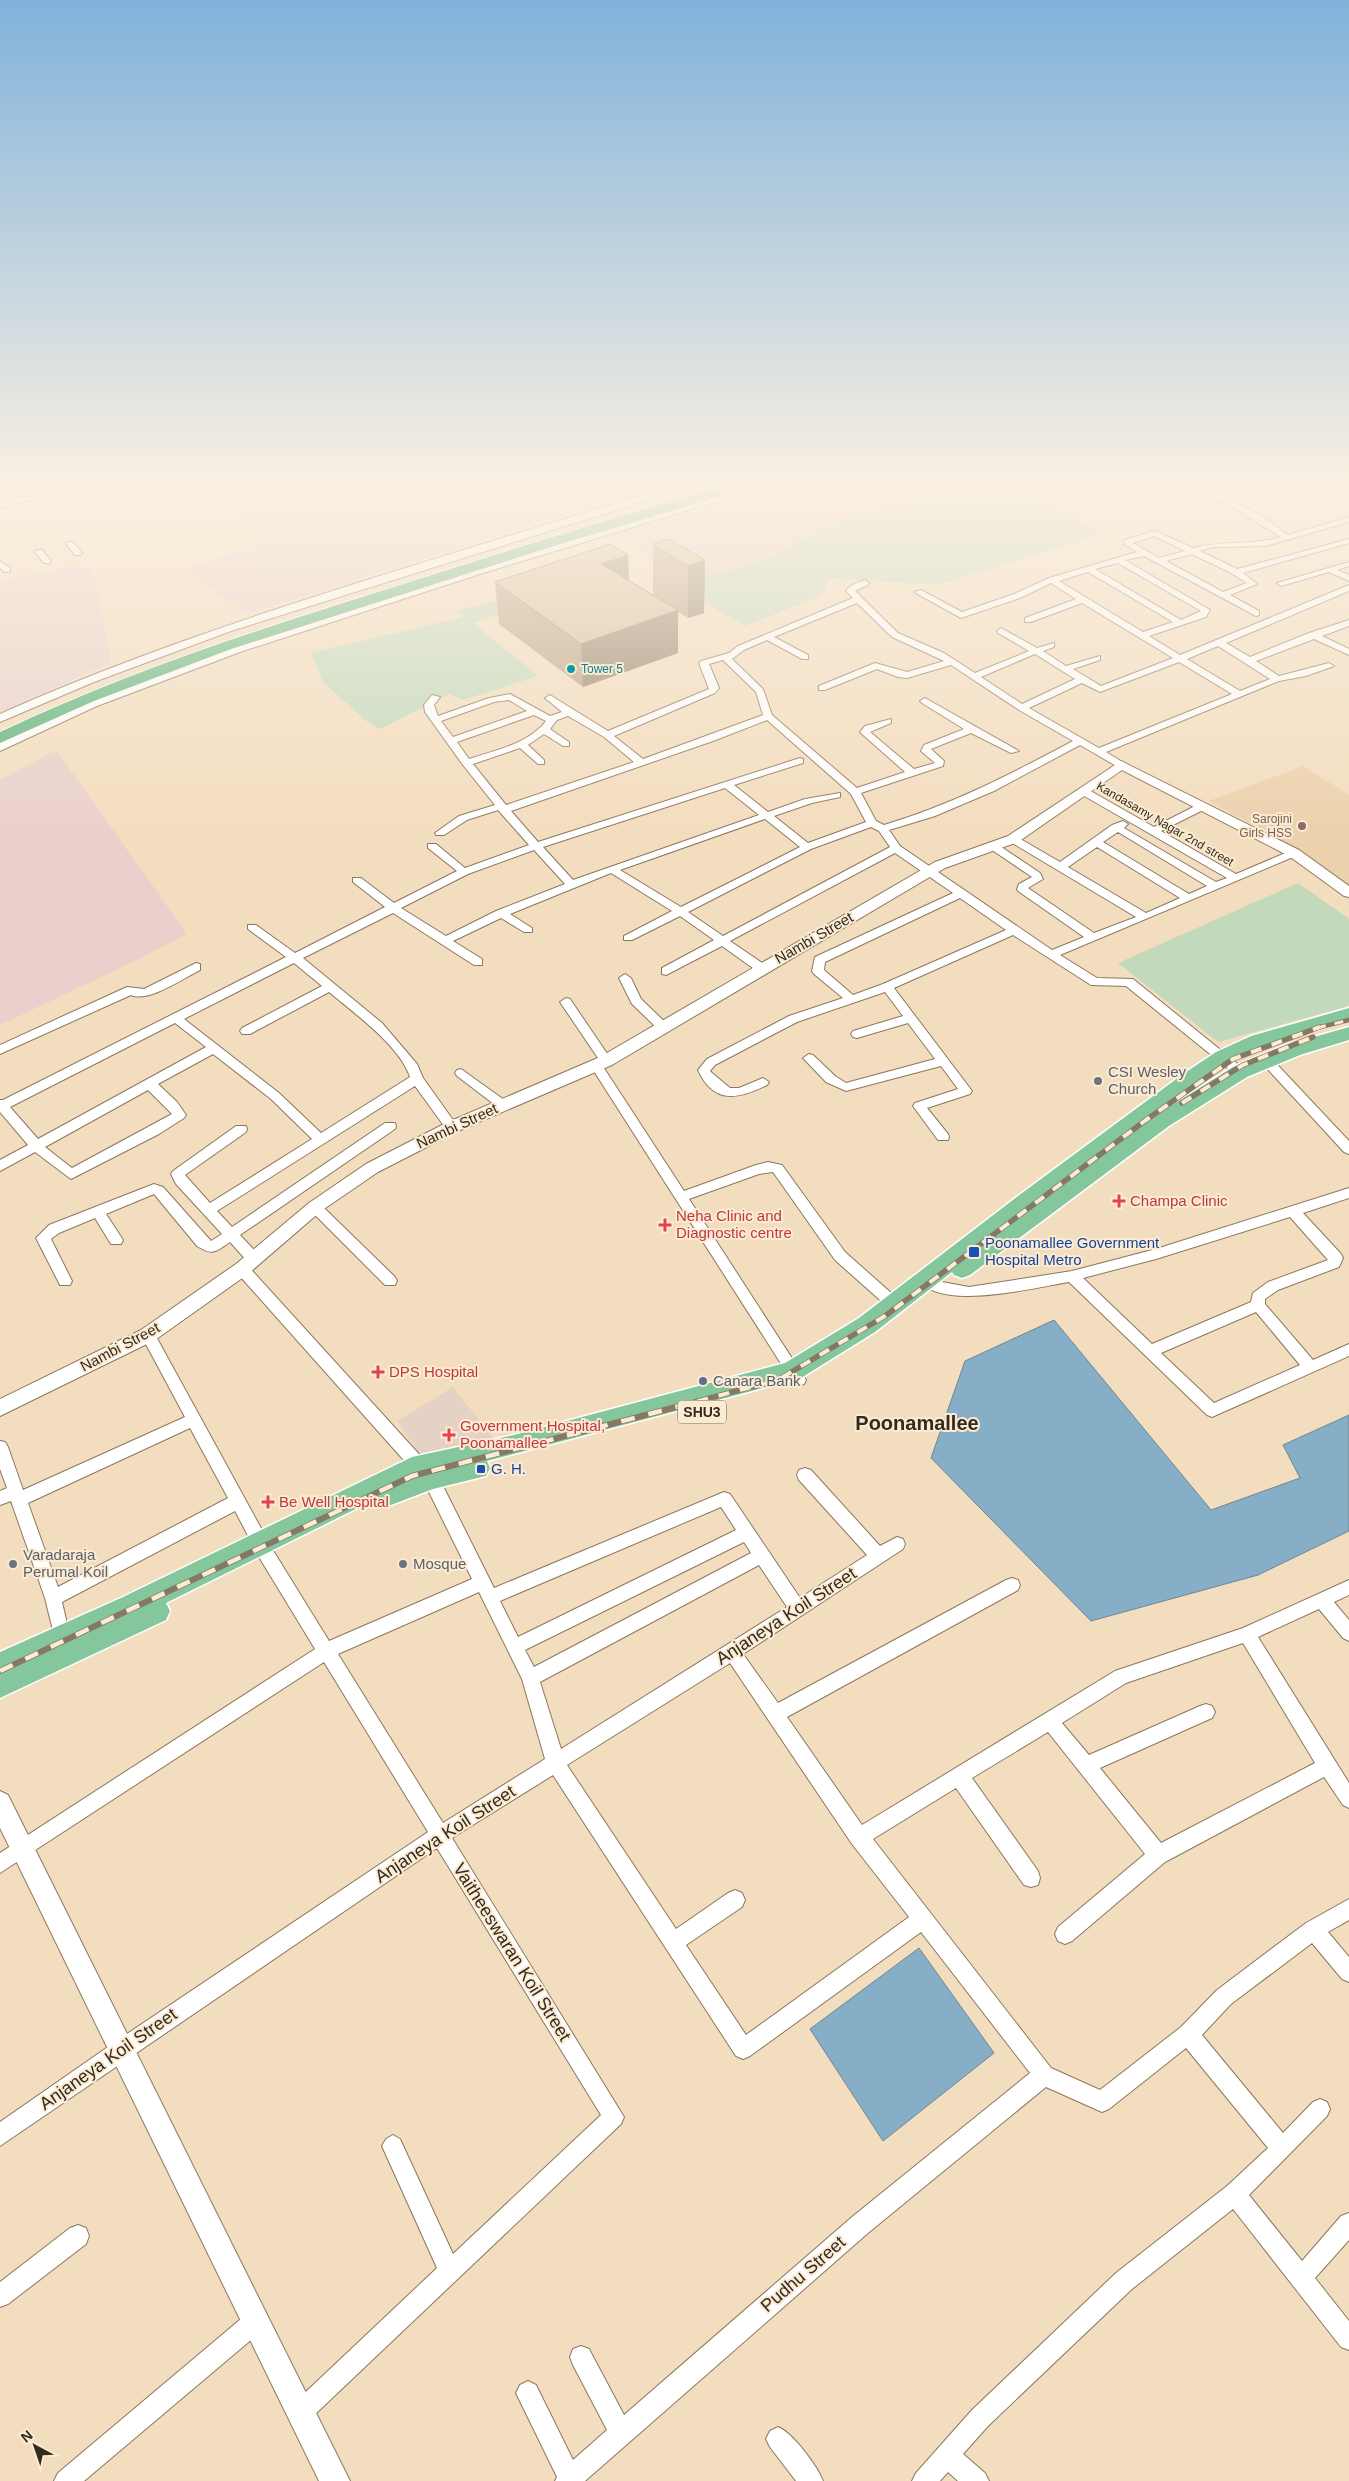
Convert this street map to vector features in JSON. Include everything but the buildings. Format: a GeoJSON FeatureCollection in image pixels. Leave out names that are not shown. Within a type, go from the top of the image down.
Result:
{"type":"FeatureCollection","features":[{"type":"Feature","properties":{"kind":"highway"},"geometry":{"type":"LineString","coordinates":[[0,726],[86,687],[169,654],[332,602]]}},
{"type":"Feature","properties":{"kind":"highway"},"geometry":{"type":"LineString","coordinates":[[0,738],[110,688],[211,650],[363,602]]}},
{"type":"Feature","properties":{"kind":"main road","name":"SHU3"},"geometry":{"type":"LineString","coordinates":[[795,1376],[894,1304],[931,1282],[1162,1121],[1232,1065],[1258,1041],[1349,1014]]}},
{"type":"Feature","properties":{"kind":"main road","name":"SHU3"},"geometry":{"type":"LineString","coordinates":[[1232,1065],[1266,1060],[1349,1033]]}},
{"type":"Feature","properties":{"kind":"main road","name":"SHU3"},"geometry":{"type":"LineString","coordinates":[[0,1666],[398,1490],[426,1472],[683,1418],[795,1376],[870,1338],[931,1282]]}},
{"type":"Feature","properties":{"kind":"main road","name":"SHU3"},"geometry":{"type":"LineString","coordinates":[[0,1685],[265,1550]]}},
{"type":"Feature","properties":{"kind":"street"},"geometry":{"type":"LineString","coordinates":[[0,718],[100,674],[175,646],[312,602]]}},
{"type":"Feature","properties":{"kind":"street"},"geometry":{"type":"LineString","coordinates":[[0,747],[96,701],[209,658],[386,602]]}},
{"type":"Feature","properties":{"kind":"street"},"geometry":{"type":"LineString","coordinates":[[851,602],[741,648],[726,660],[760,691],[768,716],[855,792],[872,823],[883,829],[896,848],[1014,931],[1095,982],[1129,982],[1232,1065]]}},
{"type":"Feature","properties":{"kind":"street"},"geometry":{"type":"LineString","coordinates":[[861,602],[895,635],[931,650],[1022,708],[1121,765],[1294,853],[1349,893]]}},
{"type":"Feature","properties":{"kind":"street"},"geometry":{"type":"LineString","coordinates":[[936,602],[960,615],[1000,602]]}},
{"type":"Feature","properties":{"kind":"street"},"geometry":{"type":"LineString","coordinates":[[1028,620],[1078,602]]}},
{"type":"Feature","properties":{"kind":"street"},"geometry":{"type":"LineString","coordinates":[[1086,602],[1239,694]]}},
{"type":"Feature","properties":{"kind":"street"},"geometry":{"type":"LineString","coordinates":[[1144,602],[1180,623]]}},
{"type":"Feature","properties":{"kind":"street"},"geometry":{"type":"LineString","coordinates":[[1144,635],[1203,615],[1206,610],[1192,602]]}},
{"type":"Feature","properties":{"kind":"street"},"geometry":{"type":"LineString","coordinates":[[1235,602],[1256,613]]}},
{"type":"Feature","properties":{"kind":"street"},"geometry":{"type":"LineString","coordinates":[[1001,631],[1100,689],[1219,643],[1316,602]]}},
{"type":"Feature","properties":{"kind":"street"},"geometry":{"type":"LineString","coordinates":[[1249,660],[1312,635],[1346,626]]}},
{"type":"Feature","properties":{"kind":"street"},"geometry":{"type":"LineString","coordinates":[[1312,635],[1349,652]]}},
{"type":"Feature","properties":{"kind":"street"},"geometry":{"type":"LineString","coordinates":[[767,637],[805,657]]}},
{"type":"Feature","properties":{"kind":"street"},"geometry":{"type":"LineString","coordinates":[[1219,643],[1277,679]]}},
{"type":"Feature","properties":{"kind":"street"},"geometry":{"type":"LineString","coordinates":[[974,677],[1051,645]]}},
{"type":"Feature","properties":{"kind":"street"},"geometry":{"type":"LineString","coordinates":[[607,735],[712,691],[714,688],[711,676],[704,663],[732,655]]}},
{"type":"Feature","properties":{"kind":"street"},"geometry":{"type":"LineString","coordinates":[[1066,669],[1097,658]]}},
{"type":"Feature","properties":{"kind":"street"},"geometry":{"type":"LineString","coordinates":[[822,688],[875,666],[880,666],[895,673],[911,675],[951,662]]}},
{"type":"Feature","properties":{"kind":"street"},"geometry":{"type":"LineString","coordinates":[[1099,752],[1277,679],[1303,674],[1328,666]]}},
{"type":"Feature","properties":{"kind":"street"},"geometry":{"type":"LineString","coordinates":[[1022,708],[1082,679]]}},
{"type":"Feature","properties":{"kind":"street"},"geometry":{"type":"LineString","coordinates":[[434,697],[429,704],[430,712],[466,763],[535,846],[572,885]]}},
{"type":"Feature","properties":{"kind":"street"},"geometry":{"type":"LineString","coordinates":[[436,720],[504,697],[518,700],[545,718],[553,719],[570,713]]}},
{"type":"Feature","properties":{"kind":"street"},"geometry":{"type":"LineString","coordinates":[[550,698],[570,713],[607,735],[641,762]]}},
{"type":"Feature","properties":{"kind":"street"},"geometry":{"type":"LineString","coordinates":[[925,701],[971,729],[1014,751]]}},
{"type":"Feature","properties":{"kind":"street"},"geometry":{"type":"LineString","coordinates":[[451,741],[535,711]]}},
{"type":"Feature","properties":{"kind":"street"},"geometry":{"type":"LineString","coordinates":[[440,833],[463,818],[502,808],[641,762],[768,716]]}},
{"type":"Feature","properties":{"kind":"street"},"geometry":{"type":"LineString","coordinates":[[466,763],[520,743],[545,730],[553,719]]}},
{"type":"Feature","properties":{"kind":"street"},"geometry":{"type":"LineString","coordinates":[[888,721],[868,728],[865,732],[913,774]]}},
{"type":"Feature","properties":{"kind":"street"},"geometry":{"type":"LineString","coordinates":[[855,792],[941,763],[926,751],[927,747],[971,729]]}},
{"type":"Feature","properties":{"kind":"street"},"geometry":{"type":"LineString","coordinates":[[545,730],[566,744]]}},
{"type":"Feature","properties":{"kind":"street"},"geometry":{"type":"LineString","coordinates":[[883,829],[931,814],[990,789],[1080,741]]}},
{"type":"Feature","properties":{"kind":"street"},"geometry":{"type":"LineString","coordinates":[[520,743],[541,762]]}},
{"type":"Feature","properties":{"kind":"street"},"geometry":{"type":"LineString","coordinates":[[149,1082],[180,1115],[175,1120],[71,1174],[37,1146],[1,1106],[464,872],[535,846],[800,762]]}},
{"type":"Feature","properties":{"kind":"street","name":"Nambi Street"},"geometry":{"type":"LineString","coordinates":[[0,1408],[148,1335],[247,1264],[316,1207],[372,1168],[452,1127],[601,1063],[940,865],[1013,839],[1121,765]]}},
{"type":"Feature","properties":{"kind":"street"},"geometry":{"type":"LineString","coordinates":[[727,785],[807,847]]}},
{"type":"Feature","properties":{"kind":"street","name":"Kandasamy Nagar 2nd street"},"geometry":{"type":"LineString","coordinates":[[1083,791],[1236,878]]}},
{"type":"Feature","properties":{"kind":"street"},"geometry":{"type":"LineString","coordinates":[[445,941],[500,913],[572,885],[808,800],[836,795]]}},
{"type":"Feature","properties":{"kind":"street"},"geometry":{"type":"LineString","coordinates":[[1154,831],[1201,807]]}},
{"type":"Feature","properties":{"kind":"street"},"geometry":{"type":"LineString","coordinates":[[1060,867],[1116,827],[1134,819]]}},
{"type":"Feature","properties":{"kind":"street"},"geometry":{"type":"LineString","coordinates":[[628,938],[807,847],[872,823]]}},
{"type":"Feature","properties":{"kind":"street"},"geometry":{"type":"LineString","coordinates":[[1116,827],[1216,886]]}},
{"type":"Feature","properties":{"kind":"street"},"geometry":{"type":"LineString","coordinates":[[1013,839],[1145,917]]}},
{"type":"Feature","properties":{"kind":"street"},"geometry":{"type":"LineString","coordinates":[[1096,842],[1188,898]]}},
{"type":"Feature","properties":{"kind":"street"},"geometry":{"type":"LineString","coordinates":[[432,846],[464,872]]}},
{"type":"Feature","properties":{"kind":"street"},"geometry":{"type":"LineString","coordinates":[[993,846],[1036,875],[1038,879],[1022,887],[1024,891],[1093,938]]}},
{"type":"Feature","properties":{"kind":"street"},"geometry":{"type":"LineString","coordinates":[[666,971],[896,848]]}},
{"type":"Feature","properties":{"kind":"street"},"geometry":{"type":"LineString","coordinates":[[1050,955],[1145,917],[1294,853]]}},
{"type":"Feature","properties":{"kind":"street"},"geometry":{"type":"LineString","coordinates":[[613,870],[680,912],[761,968]]}},
{"type":"Feature","properties":{"kind":"street"},"geometry":{"type":"LineString","coordinates":[[357,880],[393,908],[478,962]]}},
{"type":"Feature","properties":{"kind":"street"},"geometry":{"type":"LineString","coordinates":[[851,999],[818,971],[819,960],[962,893]]}},
{"type":"Feature","properties":{"kind":"street"},"geometry":{"type":"LineString","coordinates":[[500,913],[528,930]]}},
{"type":"Feature","properties":{"kind":"street"},"geometry":{"type":"LineString","coordinates":[[252,927],[295,958],[378,1026],[413,1067],[417,1079],[452,1127]]}},
{"type":"Feature","properties":{"kind":"street"},"geometry":{"type":"LineString","coordinates":[[763,1082],[738,1093],[728,1094],[711,1080],[704,1070],[711,1062],[793,1019],[887,987],[1014,931]]}},
{"type":"Feature","properties":{"kind":"street"},"geometry":{"type":"LineString","coordinates":[[0,1050],[131,990],[139,994],[148,992],[196,968]]}},
{"type":"Feature","properties":{"kind":"street"},"geometry":{"type":"LineString","coordinates":[[625,978],[636,1001],[663,1027]]}},
{"type":"Feature","properties":{"kind":"street"},"geometry":{"type":"LineString","coordinates":[[246,1031],[330,987]]}},
{"type":"Feature","properties":{"kind":"street"},"geometry":{"type":"LineString","coordinates":[[887,987],[966,1090],[919,1106],[943,1137]]}},
{"type":"Feature","properties":{"kind":"street"},"geometry":{"type":"LineString","coordinates":[[566,1002],[681,1197],[795,1376]]}},
{"type":"Feature","properties":{"kind":"street"},"geometry":{"type":"LineString","coordinates":[[176,1018],[275,1096],[318,1139]]}},
{"type":"Feature","properties":{"kind":"street"},"geometry":{"type":"LineString","coordinates":[[857,1034],[911,1018]]}},
{"type":"Feature","properties":{"kind":"street"},"geometry":{"type":"LineString","coordinates":[[0,1166],[149,1082],[214,1048]]}},
{"type":"Feature","properties":{"kind":"street"},"geometry":{"type":"LineString","coordinates":[[809,1058],[839,1086],[846,1087],[945,1061]]}},
{"type":"Feature","properties":{"kind":"street"},"geometry":{"type":"LineString","coordinates":[[1266,1060],[1349,1149]]}},
{"type":"Feature","properties":{"kind":"street"},"geometry":{"type":"LineString","coordinates":[[461,1073],[503,1105]]}},
{"type":"Feature","properties":{"kind":"street"},"geometry":{"type":"LineString","coordinates":[[210,1210],[318,1139],[417,1079]]}},
{"type":"Feature","properties":{"kind":"street"},"geometry":{"type":"LineString","coordinates":[[65,1280],[44,1236],[54,1229],[148,1190],[158,1190],[208,1247],[211,1248],[390,1126]]}},
{"type":"Feature","properties":{"kind":"street"},"geometry":{"type":"LineString","coordinates":[[241,1129],[178,1174],[181,1181],[232,1235],[247,1264],[426,1472],[530,1678],[556,1764],[743,2049],[922,1919]]}},
{"type":"Feature","properties":{"kind":"street"},"geometry":{"type":"LineString","coordinates":[[681,1197],[756,1170],[768,1167],[777,1168],[840,1256],[894,1304]]}},
{"type":"Feature","properties":{"kind":"street"},"geometry":{"type":"LineString","coordinates":[[931,1282],[969,1292],[1072,1276],[1156,1254],[1349,1193]]}},
{"type":"Feature","properties":{"kind":"street"},"geometry":{"type":"LineString","coordinates":[[316,1207],[390,1281]]}},
{"type":"Feature","properties":{"kind":"street"},"geometry":{"type":"LineString","coordinates":[[97,1211],[116,1240]]}},
{"type":"Feature","properties":{"kind":"street"},"geometry":{"type":"LineString","coordinates":[[1293,1211],[1336,1258],[1334,1263],[1327,1267],[1273,1286],[1258,1298],[1258,1304],[1310,1367]]}},
{"type":"Feature","properties":{"kind":"street"},"geometry":{"type":"LineString","coordinates":[[1072,1276],[1212,1410],[1349,1350]]}},
{"type":"Feature","properties":{"kind":"street"},"geometry":{"type":"LineString","coordinates":[[1151,1351],[1258,1304]]}},
{"type":"Feature","properties":{"kind":"street","name":"Vaitheeswaran Koil Street"},"geometry":{"type":"LineString","coordinates":[[148,1335],[195,1418],[236,1502],[614,2118],[450,2272]]}},
{"type":"Feature","properties":{"kind":"street"},"geometry":{"type":"LineString","coordinates":[[0,1498],[18,1496],[195,1418]]}},
{"type":"Feature","properties":{"kind":"street"},"geometry":{"type":"LineString","coordinates":[[0,1448],[53,1598],[62,1637]]}},
{"type":"Feature","properties":{"kind":"street"},"geometry":{"type":"LineString","coordinates":[[805,1475],[879,1556]]}},
{"type":"Feature","properties":{"kind":"street"},"geometry":{"type":"LineString","coordinates":[[0,1864],[326,1651],[724,1499],[798,1609]]}},
{"type":"Feature","properties":{"kind":"street"},"geometry":{"type":"LineString","coordinates":[[53,1598],[236,1502]]}},
{"type":"Feature","properties":{"kind":"street"},"geometry":{"type":"LineString","coordinates":[[515,1647],[747,1532]]}},
{"type":"Feature","properties":{"kind":"street","name":"Anjaneya Koil Street"},"geometry":{"type":"LineString","coordinates":[[0,2135],[122,2049],[440,1835],[732,1652],[897,1544]]}},
{"type":"Feature","properties":{"kind":"street"},"geometry":{"type":"LineString","coordinates":[[530,1678],[762,1556]]}},
{"type":"Feature","properties":{"kind":"street"},"geometry":{"type":"LineString","coordinates":[[775,1714],[1012,1585]]}},
{"type":"Feature","properties":{"kind":"street"},"geometry":{"type":"LineString","coordinates":[[859,1837],[1121,1678],[1247,1634],[1349,1587]]}},
{"type":"Feature","properties":{"kind":"street"},"geometry":{"type":"LineString","coordinates":[[1321,1599],[1349,1633]]}},
{"type":"Feature","properties":{"kind":"street"},"geometry":{"type":"LineString","coordinates":[[1247,1634],[1326,1766],[1349,1799]]}},
{"type":"Feature","properties":{"kind":"street"},"geometry":{"type":"LineString","coordinates":[[732,1652],[859,1837],[1044,2075],[1102,2102],[1188,2034],[1224,1996],[1313,1930],[1349,1909]]}},
{"type":"Feature","properties":{"kind":"street"},"geometry":{"type":"LineString","coordinates":[[1085,1766],[1206,1712]]}},
{"type":"Feature","properties":{"kind":"street"},"geometry":{"type":"LineString","coordinates":[[1050,1721],[1158,1855]]}},
{"type":"Feature","properties":{"kind":"street"},"geometry":{"type":"LineString","coordinates":[[1065,1934],[1158,1855],[1326,1766]]}},
{"type":"Feature","properties":{"kind":"street"},"geometry":{"type":"LineString","coordinates":[[959,1776],[1031,1878]]}},
{"type":"Feature","properties":{"kind":"street"},"geometry":{"type":"LineString","coordinates":[[0,1803],[335,2481]]}},
{"type":"Feature","properties":{"kind":"street"},"geometry":{"type":"LineString","coordinates":[[673,1943],[735,1900]]}},
{"type":"Feature","properties":{"kind":"street"},"geometry":{"type":"LineString","coordinates":[[1313,1930],[1349,1972]]}},
{"type":"Feature","properties":{"kind":"street"},"geometry":{"type":"LineString","coordinates":[[1188,2034],[1282,2149]]}},
{"type":"Feature","properties":{"kind":"street","name":"Pudhu Street"},"geometry":{"type":"LineString","coordinates":[[569,2480],[860,2225],[1044,2075]]}},
{"type":"Feature","properties":{"kind":"street"},"geometry":{"type":"LineString","coordinates":[[924,2481],[980,2418],[1124,2281],[1235,2194],[1320,2109]]}},
{"type":"Feature","properties":{"kind":"street"},"geometry":{"type":"LineString","coordinates":[[301,2412],[450,2272],[392,2146]]}},
{"type":"Feature","properties":{"kind":"street"},"geometry":{"type":"LineString","coordinates":[[1235,2194],[1349,2338]]}},
{"type":"Feature","properties":{"kind":"street"},"geometry":{"type":"LineString","coordinates":[[1301,2278],[1349,2224]]}},
{"type":"Feature","properties":{"kind":"street"},"geometry":{"type":"LineString","coordinates":[[0,2296],[78,2236]]}},
{"type":"Feature","properties":{"kind":"street"},"geometry":{"type":"LineString","coordinates":[[66,2481],[256,2321]]}},
{"type":"Feature","properties":{"kind":"street"},"geometry":{"type":"LineString","coordinates":[[581,2357],[621,2433]]}},
{"type":"Feature","properties":{"kind":"street"},"geometry":{"type":"LineString","coordinates":[[528,2393],[569,2480]]}},
{"type":"Feature","properties":{"kind":"street"},"geometry":{"type":"LineString","coordinates":[[778,2439],[811,2481]]}},
{"type":"Feature","properties":{"kind":"street"},"geometry":{"type":"LineString","coordinates":[[948,2456],[977,2481]]}},
{"type":"Feature","properties":{"kind":"shaded area"},"geometry":{"type":"Polygon","coordinates":[[[0,602],[99,602],[111,662],[0,714],[0,602]]]}},
{"type":"Feature","properties":{"kind":"shaded area"},"geometry":{"type":"Polygon","coordinates":[[[230,602],[286,602],[247,614],[230,602]]]}},
{"type":"Feature","properties":{"kind":"shaded area"},"geometry":{"type":"Polygon","coordinates":[[[56,750],[187,934],[0,1025],[0,780],[56,750]]]}},
{"type":"Feature","properties":{"kind":"shaded area","name":"Sarojini Girls HSS"},"geometry":{"type":"Polygon","coordinates":[[[1303,766],[1349,795],[1349,887],[1299,850],[1209,801],[1303,766]]]}},
{"type":"Feature","properties":{"kind":"shaded area","name":"Government Hospital, Poonamallee"},"geometry":{"type":"Polygon","coordinates":[[[453,1387],[502,1449],[426,1464],[397,1421],[453,1387]]]}},
{"type":"Feature","properties":{"kind":"green space"},"geometry":{"type":"Polygon","coordinates":[[[492,602],[540,602],[473,623],[538,676],[463,700],[449,694],[380,729],[365,720],[323,682],[311,653],[463,617],[457,611],[492,602]]]}},
{"type":"Feature","properties":{"kind":"green space"},"geometry":{"type":"Polygon","coordinates":[[[704,602],[806,602],[745,626],[704,602]]]}},
{"type":"Feature","properties":{"kind":"green space"},"geometry":{"type":"Polygon","coordinates":[[[1298,883],[1349,919],[1349,1006],[1218,1042],[1118,963],[1298,883]]]}},
{"type":"Feature","properties":{"kind":"water"},"geometry":{"type":"Polygon","coordinates":[[[1054,1320],[1211,1510],[1300,1478],[1283,1445],[1349,1415],[1349,1531],[1258,1575],[1091,1621],[931,1458],[965,1361],[1054,1320]]]}},
{"type":"Feature","properties":{"kind":"water"},"geometry":{"type":"Polygon","coordinates":[[[919,1948],[994,2053],[883,2141],[810,2029],[919,1948]]]}},
{"type":"Feature","properties":{"kind":"railway"},"geometry":{"type":"LineString","coordinates":[[1318,1028],[1349,1020]]}},
{"type":"Feature","properties":{"kind":"railway"},"geometry":{"type":"LineString","coordinates":[[676,1407],[778,1380],[885,1316],[1146,1120],[1233,1059],[1318,1028]]}},
{"type":"Feature","properties":{"kind":"railway"},"geometry":{"type":"LineString","coordinates":[[1182,1103],[1243,1065],[1313,1037]]}},
{"type":"Feature","properties":{"kind":"railway"},"geometry":{"type":"LineString","coordinates":[[0,1671],[412,1476],[680,1406]]}},
{"type":"Feature","properties":{"kind":"place","name":"Tower 5"},"geometry":{"type":"Point","coordinates":[571,669]}},
{"type":"Feature","properties":{"kind":"place","name":"Sarojini Girls HSS"},"geometry":{"type":"Point","coordinates":[1302,826]}},
{"type":"Feature","properties":{"kind":"place","name":"CSI Wesley Church"},"geometry":{"type":"Point","coordinates":[1098,1081]}},
{"type":"Feature","properties":{"kind":"place","name":"Champa Clinic"},"geometry":{"type":"Point","coordinates":[1119,1201]}},
{"type":"Feature","properties":{"kind":"place","name":"Neha Clinic and Diagnostic centre"},"geometry":{"type":"Point","coordinates":[665,1225]}},
{"type":"Feature","properties":{"kind":"place","name":"Poonamallee Government Hospital Metro"},"geometry":{"type":"Point","coordinates":[974,1252]}},
{"type":"Feature","properties":{"kind":"place","name":"DPS Hospital"},"geometry":{"type":"Point","coordinates":[378,1372]}},
{"type":"Feature","properties":{"kind":"place","name":"Canara Bank"},"geometry":{"type":"Point","coordinates":[703,1381]}},
{"type":"Feature","properties":{"kind":"place","name":"Government Hospital, Poonamallee"},"geometry":{"type":"Point","coordinates":[449,1435]}},
{"type":"Feature","properties":{"kind":"place","name":"G. H."},"geometry":{"type":"Point","coordinates":[481,1469]}},
{"type":"Feature","properties":{"kind":"place","name":"Be Well Hospital"},"geometry":{"type":"Point","coordinates":[268,1502]}},
{"type":"Feature","properties":{"kind":"place","name":"Varadaraja Perumal Koil"},"geometry":{"type":"Point","coordinates":[13,1564]}},
{"type":"Feature","properties":{"kind":"place","name":"Mosque"},"geometry":{"type":"Point","coordinates":[403,1564]}},
{"type":"Feature","properties":{"kind":"district","name":"Poonamallee"},"geometry":{"type":"Point","coordinates":[917,1423]}}]}
